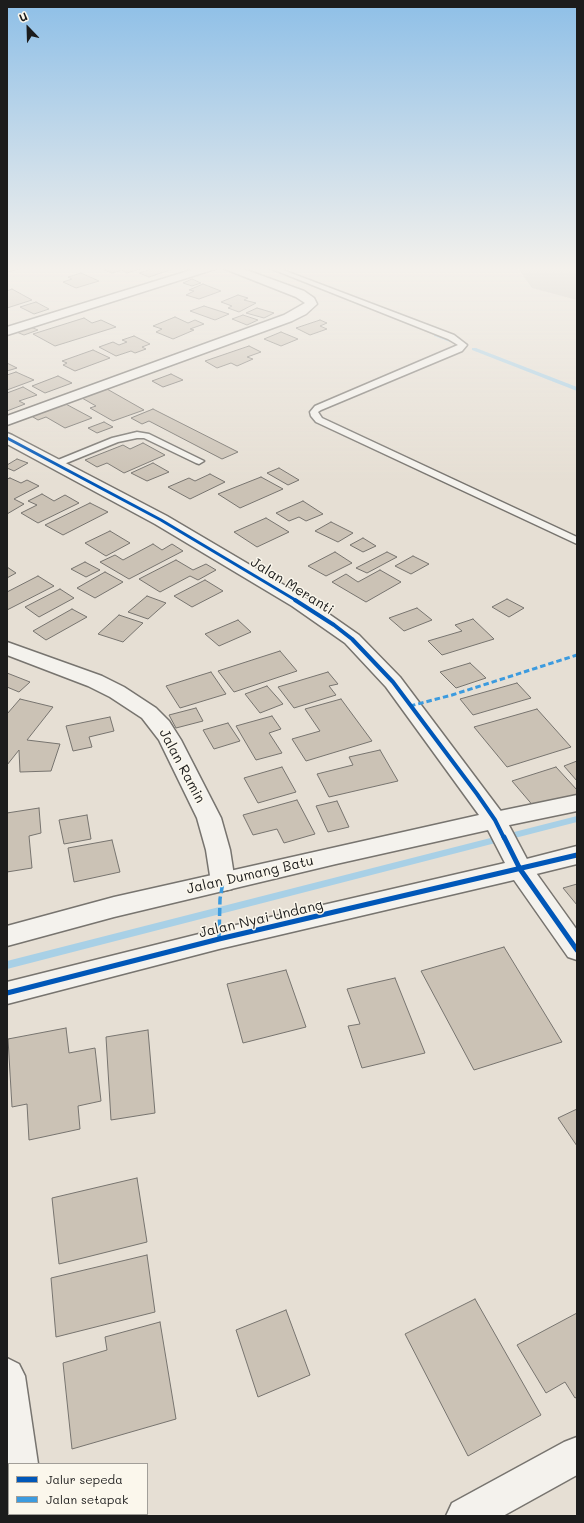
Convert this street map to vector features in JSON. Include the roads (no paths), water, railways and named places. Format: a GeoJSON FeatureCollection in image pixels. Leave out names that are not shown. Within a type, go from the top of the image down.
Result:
{"type":"FeatureCollection","features":[{"type":"Feature","properties":{"kind":"street"},"geometry":{"type":"LineString","coordinates":[[7,421],[233,338]]}},
{"type":"Feature","properties":{"kind":"street","name":"Jalan Meranti"},"geometry":{"type":"LineString","coordinates":[[7,438],[134,505],[230,561],[328,621],[352,639],[372,658],[393,682],[450,756],[498,827],[516,862],[577,950]]}},
{"type":"Feature","properties":{"kind":"street","name":"Jalan Ramin"},"geometry":{"type":"LineString","coordinates":[[7,648],[94,681],[117,692],[149,713],[161,726],[170,740],[209,818],[218,850],[223,882]]}},
{"type":"Feature","properties":{"kind":"street","name":"Jalan Dumang Batu"},"geometry":{"type":"LineString","coordinates":[[7,936],[114,907],[336,855],[498,827],[577,803]]}},
{"type":"Feature","properties":{"kind":"street","name":"Jalan Nyai Undang"},"geometry":{"type":"LineString","coordinates":[[7,993],[516,862],[577,855]]}},
{"type":"Feature","properties":{"kind":"street"},"geometry":{"type":"LineString","coordinates":[[7,1376],[20,1463]]}},
{"type":"Feature","properties":{"kind":"street"},"geometry":{"type":"LineString","coordinates":[[465,1516],[577,1455]]}},
{"type":"Feature","properties":{"kind":"lane"},"geometry":{"type":"LineString","coordinates":[[453,338],[463,345],[459,349],[318,408],[314,412],[315,416],[320,420],[577,542]]}},
{"type":"Feature","properties":{"kind":"lane"},"geometry":{"type":"LineString","coordinates":[[56,464],[115,440],[137,435],[146,436],[199,461]]}},
{"type":"Feature","properties":{"kind":"waterway"},"geometry":{"type":"LineString","coordinates":[[444,338],[452,341]]}},
{"type":"Feature","properties":{"kind":"waterway"},"geometry":{"type":"LineString","coordinates":[[474,349],[577,389]]}},
{"type":"Feature","properties":{"kind":"waterway"},"geometry":{"type":"LineString","coordinates":[[7,965],[577,819]]}}]}
